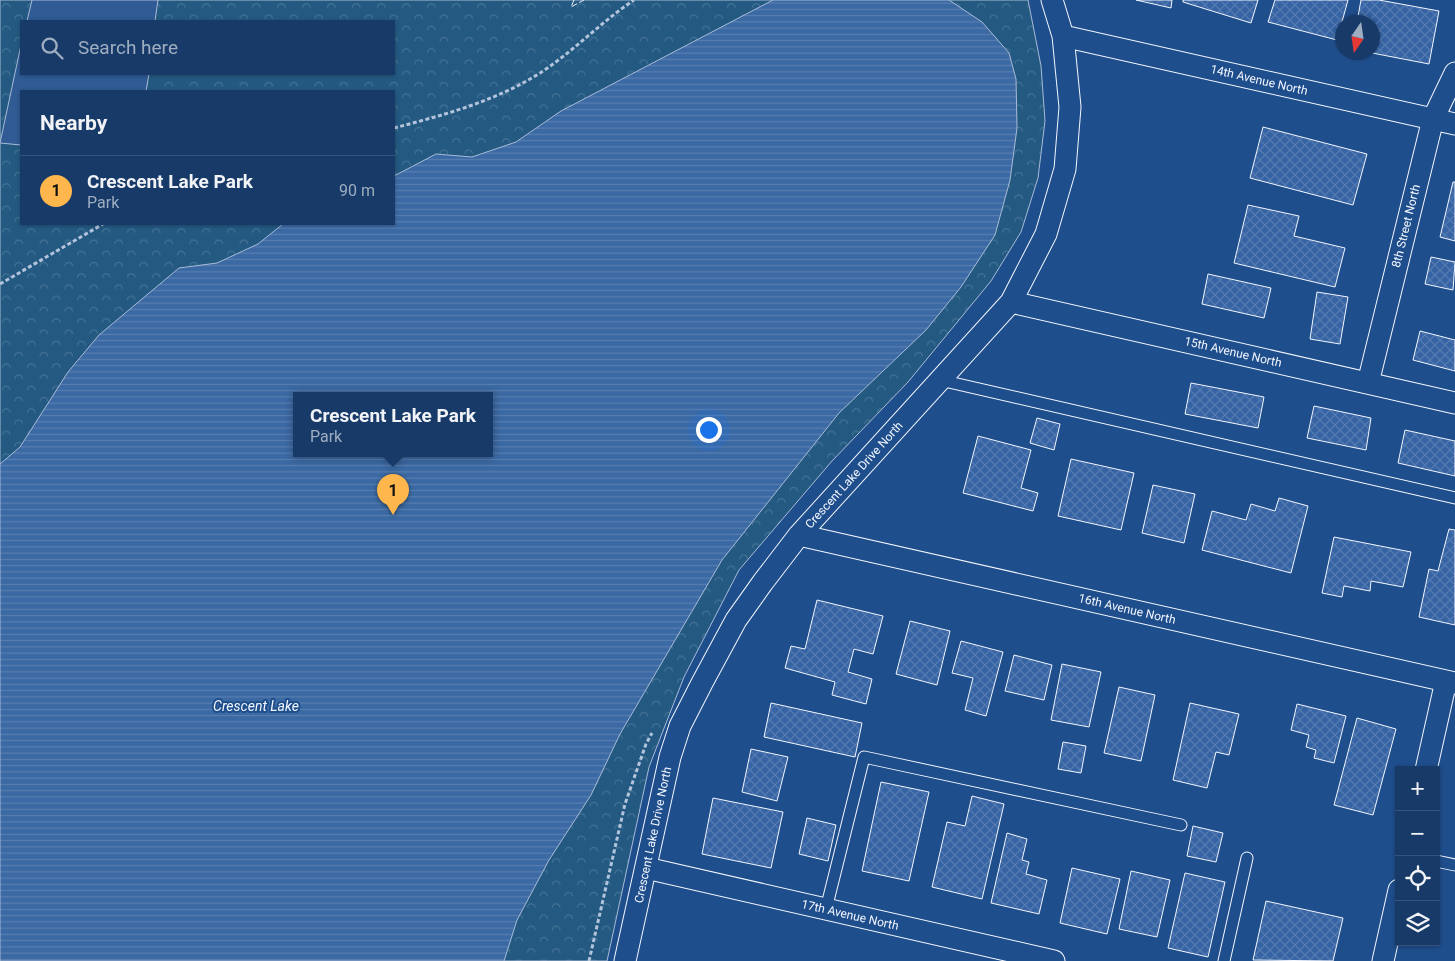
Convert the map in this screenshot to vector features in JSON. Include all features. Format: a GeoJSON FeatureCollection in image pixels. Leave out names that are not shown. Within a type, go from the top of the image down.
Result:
{"type":"FeatureCollection","features":[{"type":"Feature","properties":{"kind":"street","name":"Crescent Lake Drive North"},"geometry":{"type":"LineString","coordinates":[[625,961],[670,757],[680,726],[736,620],[799,535],[1011,302],[1046,234],[1065,169],[1070,107],[1063,36],[1052,0]]}},
{"type":"Feature","properties":{"kind":"street","name":"14th Avenue North"},"geometry":{"type":"LineString","coordinates":[[1063,36],[1455,124]]}},
{"type":"Feature","properties":{"kind":"street","name":"8th Street North"},"geometry":{"type":"LineString","coordinates":[[1368,383],[1432,119],[1455,73]]}},
{"type":"Feature","properties":{"kind":"street","name":"15th Avenue North"},"geometry":{"type":"LineString","coordinates":[[1011,302],[1455,402]]}},
{"type":"Feature","properties":{"kind":"street","name":"16th Avenue North"},"geometry":{"type":"LineString","coordinates":[[799,535],[1450,682]]}},
{"type":"Feature","properties":{"kind":"street"},"geometry":{"type":"LineString","coordinates":[[1427,766],[1450,682]]}},
{"type":"Feature","properties":{"kind":"street","name":"17th Avenue North"},"geometry":{"type":"LineString","coordinates":[[646,868],[1054,961]]}},
{"type":"Feature","properties":{"kind":"street"},"geometry":{"type":"LineString","coordinates":[[1383,961],[1397,901]]}},
{"type":"Feature","properties":{"kind":"lane"},"geometry":{"type":"LineString","coordinates":[[940,380],[1455,498]]}},
{"type":"Feature","properties":{"kind":"lane"},"geometry":{"type":"LineString","coordinates":[[826,909],[864,757],[1181,825]]}},
{"type":"Feature","properties":{"kind":"lane"},"geometry":{"type":"LineString","coordinates":[[1224,961],[1248,858]]}},
{"type":"Feature","properties":{"kind":"lane"},"geometry":{"type":"LineString","coordinates":[[1440,862],[1455,865]]}},
{"type":"Feature","properties":{"kind":"path"},"geometry":{"type":"LineString","coordinates":[[395,128],[459,109],[503,93],[539,73],[574,50],[616,12],[634,0]]}},
{"type":"Feature","properties":{"kind":"path"},"geometry":{"type":"LineString","coordinates":[[0,284],[101,225]]}},
{"type":"Feature","properties":{"kind":"green space","name":"Crescent Lake"},"geometry":{"type":"Polygon","coordinates":[[[0,0],[1028,0],[1041,66],[1045,121],[1038,178],[1021,232],[991,281],[908,382],[832,461],[739,570],[684,677],[649,767],[607,961],[0,961],[0,0]]]}},
{"type":"Feature","properties":{"kind":"shaded area"},"geometry":{"type":"Polygon","coordinates":[[[32,0],[158,0],[155,20],[27,20],[32,0]]]}},
{"type":"Feature","properties":{"kind":"shaded area"},"geometry":{"type":"Polygon","coordinates":[[[20,50],[20,75],[149,75],[146,90],[20,90],[20,145],[0,143],[20,50]]]}},
{"type":"Feature","properties":{"kind":"water","name":"Crescent Lake"},"geometry":{"type":"Polygon","coordinates":[[[773,0],[949,0],[982,22],[1009,53],[1016,79],[1017,128],[1010,180],[995,235],[961,287],[926,330],[839,413],[722,560],[620,734],[591,795],[549,860],[517,920],[504,961],[0,961],[0,464],[20,447],[68,372],[99,335],[179,268],[217,263],[258,244],[282,225],[395,225],[395,175],[436,154],[472,157],[516,142],[561,111],[773,0]]]}},
{"type":"Feature","properties":{"kind":"building"},"geometry":{"type":"Polygon","coordinates":[[[1136,0],[1172,0],[1171,8],[1136,0]]]}},
{"type":"Feature","properties":{"kind":"building"},"geometry":{"type":"Polygon","coordinates":[[[1183,0],[1258,0],[1251,23],[1183,2],[1183,0]]]}},
{"type":"Feature","properties":{"kind":"building"},"geometry":{"type":"Polygon","coordinates":[[[1275,0],[1348,0],[1344,15],[1335,15],[1335,39],[1268,22],[1275,0]]]}},
{"type":"Feature","properties":{"kind":"building"},"geometry":{"type":"Polygon","coordinates":[[[1361,0],[1379,0],[1439,11],[1429,64],[1380,55],[1380,15],[1358,15],[1361,0]]]}},
{"type":"Feature","properties":{"kind":"building"},"geometry":{"type":"Polygon","coordinates":[[[1263,127],[1367,154],[1353,205],[1250,178],[1263,127]]]}},
{"type":"Feature","properties":{"kind":"building"},"geometry":{"type":"Polygon","coordinates":[[[1453,182],[1455,182],[1455,241],[1440,237],[1453,182]]]}},
{"type":"Feature","properties":{"kind":"building"},"geometry":{"type":"Polygon","coordinates":[[[1248,205],[1299,216],[1294,236],[1345,248],[1335,287],[1234,263],[1248,205]]]}},
{"type":"Feature","properties":{"kind":"building"},"geometry":{"type":"Polygon","coordinates":[[[1431,257],[1455,262],[1453,290],[1425,284],[1431,257]]]}},
{"type":"Feature","properties":{"kind":"building"},"geometry":{"type":"Polygon","coordinates":[[[1208,274],[1271,288],[1264,318],[1202,304],[1208,274]]]}},
{"type":"Feature","properties":{"kind":"building"},"geometry":{"type":"Polygon","coordinates":[[[1317,292],[1348,297],[1340,344],[1310,339],[1317,292]]]}},
{"type":"Feature","properties":{"kind":"building"},"geometry":{"type":"Polygon","coordinates":[[[1420,331],[1455,340],[1455,371],[1413,360],[1420,331]]]}},
{"type":"Feature","properties":{"kind":"building"},"geometry":{"type":"Polygon","coordinates":[[[1191,383],[1264,397],[1258,428],[1185,414],[1191,383]]]}},
{"type":"Feature","properties":{"kind":"building"},"geometry":{"type":"Polygon","coordinates":[[[1314,406],[1371,418],[1366,450],[1307,438],[1314,406]]]}},
{"type":"Feature","properties":{"kind":"building"},"geometry":{"type":"Polygon","coordinates":[[[1037,418],[1060,424],[1054,450],[1030,443],[1037,418]]]}},
{"type":"Feature","properties":{"kind":"building"},"geometry":{"type":"Polygon","coordinates":[[[1405,430],[1455,441],[1455,476],[1398,463],[1405,430]]]}},
{"type":"Feature","properties":{"kind":"building"},"geometry":{"type":"Polygon","coordinates":[[[978,436],[1031,450],[1021,488],[1038,493],[1033,511],[963,493],[978,436]]]}},
{"type":"Feature","properties":{"kind":"building"},"geometry":{"type":"Polygon","coordinates":[[[1071,459],[1134,473],[1121,530],[1058,516],[1071,459]]]}},
{"type":"Feature","properties":{"kind":"building"},"geometry":{"type":"Polygon","coordinates":[[[1153,485],[1195,494],[1184,543],[1142,533],[1153,485]]]}},
{"type":"Feature","properties":{"kind":"building"},"geometry":{"type":"Polygon","coordinates":[[[1279,498],[1308,506],[1291,573],[1202,550],[1212,511],[1246,520],[1251,504],[1275,511],[1279,498]]]}},
{"type":"Feature","properties":{"kind":"building"},"geometry":{"type":"Polygon","coordinates":[[[1449,529],[1455,530],[1455,625],[1419,617],[1429,569],[1438,571],[1449,529]]]}},
{"type":"Feature","properties":{"kind":"building"},"geometry":{"type":"Polygon","coordinates":[[[1334,537],[1411,552],[1403,587],[1371,581],[1370,591],[1344,586],[1342,597],[1322,593],[1334,537]]]}},
{"type":"Feature","properties":{"kind":"building"},"geometry":{"type":"Polygon","coordinates":[[[817,600],[883,616],[873,654],[854,649],[848,672],[872,679],[866,704],[832,695],[835,682],[785,668],[791,646],[805,649],[817,600]]]}},
{"type":"Feature","properties":{"kind":"building"},"geometry":{"type":"Polygon","coordinates":[[[910,621],[950,631],[937,685],[896,674],[910,621]]]}},
{"type":"Feature","properties":{"kind":"building"},"geometry":{"type":"Polygon","coordinates":[[[961,641],[1003,652],[986,716],[965,710],[973,678],[952,673],[961,641]]]}},
{"type":"Feature","properties":{"kind":"building"},"geometry":{"type":"Polygon","coordinates":[[[1014,655],[1052,665],[1044,700],[1005,691],[1014,655]]]}},
{"type":"Feature","properties":{"kind":"building"},"geometry":{"type":"Polygon","coordinates":[[[1062,664],[1101,672],[1089,727],[1051,720],[1062,664]]]}},
{"type":"Feature","properties":{"kind":"building"},"geometry":{"type":"Polygon","coordinates":[[[1119,687],[1155,695],[1141,761],[1104,753],[1119,687]]]}},
{"type":"Feature","properties":{"kind":"building"},"geometry":{"type":"Polygon","coordinates":[[[771,703],[862,723],[855,757],[764,737],[771,703]]]}},
{"type":"Feature","properties":{"kind":"building"},"geometry":{"type":"Polygon","coordinates":[[[1190,703],[1239,714],[1229,755],[1216,752],[1207,788],[1173,780],[1190,703]]]}},
{"type":"Feature","properties":{"kind":"building"},"geometry":{"type":"Polygon","coordinates":[[[1297,704],[1346,716],[1334,763],[1314,758],[1316,750],[1306,747],[1309,735],[1291,730],[1297,704]]]}},
{"type":"Feature","properties":{"kind":"building"},"geometry":{"type":"Polygon","coordinates":[[[1357,718],[1396,729],[1373,815],[1334,805],[1357,718]]]}},
{"type":"Feature","properties":{"kind":"building"},"geometry":{"type":"Polygon","coordinates":[[[1063,742],[1086,746],[1081,773],[1058,769],[1063,742]]]}},
{"type":"Feature","properties":{"kind":"building"},"geometry":{"type":"Polygon","coordinates":[[[751,749],[788,757],[777,801],[742,792],[751,749]]]}},
{"type":"Feature","properties":{"kind":"building"},"geometry":{"type":"Polygon","coordinates":[[[881,782],[929,792],[909,881],[862,871],[881,782]]]}},
{"type":"Feature","properties":{"kind":"building"},"geometry":{"type":"Polygon","coordinates":[[[972,796],[1004,804],[982,899],[932,887],[947,822],[965,826],[972,796]]]}},
{"type":"Feature","properties":{"kind":"building"},"geometry":{"type":"Polygon","coordinates":[[[713,798],[783,812],[771,868],[702,854],[713,798]]]}},
{"type":"Feature","properties":{"kind":"building"},"geometry":{"type":"Polygon","coordinates":[[[807,818],[836,825],[828,861],[799,854],[807,818]]]}},
{"type":"Feature","properties":{"kind":"building"},"geometry":{"type":"Polygon","coordinates":[[[1193,826],[1223,833],[1216,862],[1187,856],[1193,826]]]}},
{"type":"Feature","properties":{"kind":"building"},"geometry":{"type":"Polygon","coordinates":[[[1007,833],[1027,839],[1022,860],[1029,862],[1026,874],[1047,880],[1039,914],[991,903],[1007,833]]]}},
{"type":"Feature","properties":{"kind":"building"},"geometry":{"type":"Polygon","coordinates":[[[1072,868],[1120,879],[1107,934],[1060,923],[1072,868]]]}},
{"type":"Feature","properties":{"kind":"building"},"geometry":{"type":"Polygon","coordinates":[[[1131,871],[1170,880],[1157,937],[1119,929],[1131,871]]]}},
{"type":"Feature","properties":{"kind":"building"},"geometry":{"type":"Polygon","coordinates":[[[1185,873],[1225,882],[1208,957],[1168,948],[1185,873]]]}},
{"type":"Feature","properties":{"kind":"building"},"geometry":{"type":"Polygon","coordinates":[[[1266,901],[1343,918],[1333,961],[1253,960],[1266,901]]]}},
{"type":"Feature","properties":{"kind":"fence"},"geometry":{"type":"LineString","coordinates":[[574,0],[571,7],[584,0]]}},
{"type":"Feature","properties":{"kind":"place","name":"Crescent Lake Park"},"geometry":{"type":"Point","coordinates":[393,515]}}]}
